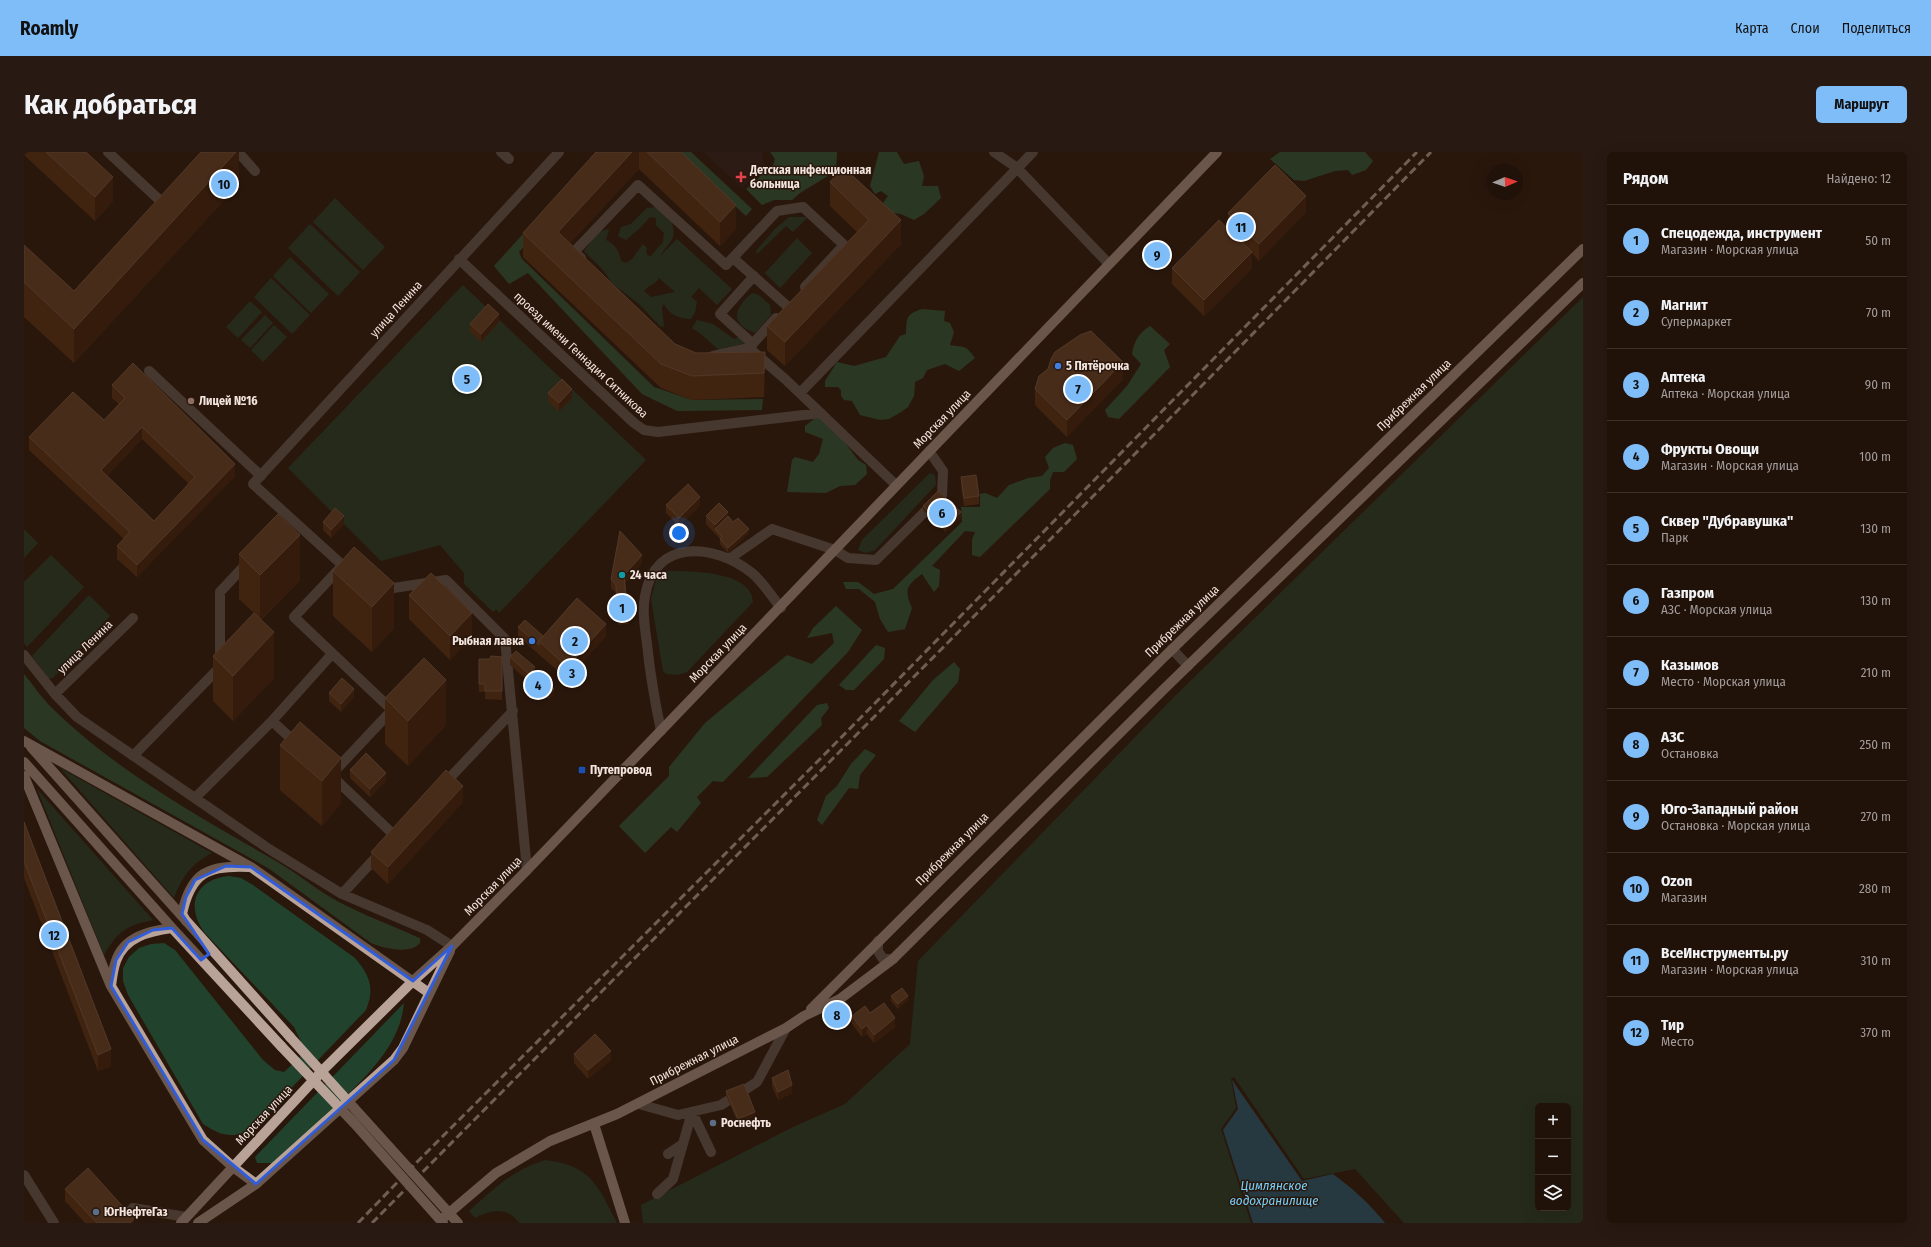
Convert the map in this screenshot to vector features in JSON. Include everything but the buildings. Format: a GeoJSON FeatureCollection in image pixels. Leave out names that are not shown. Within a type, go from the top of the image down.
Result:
{"type":"FeatureCollection","features":[{"type":"Feature","properties":{"kind":"main road","name":"Морская улица"},"geometry":{"type":"LineString","coordinates":[[183,1220],[325,1068],[413,981],[452,946],[781,608],[896,485],[1217,152]]}},
{"type":"Feature","properties":{"kind":"main road","name":"Прибрежная улица"},"geometry":{"type":"LineString","coordinates":[[804,1016],[1172,649],[1583,249]]}},
{"type":"Feature","properties":{"kind":"main road","name":"Прибрежная улица"},"geometry":{"type":"LineString","coordinates":[[438,1223],[496,1173],[550,1141],[639,1104],[786,1028],[804,1016],[840,998],[893,959],[1188,666],[1583,282]]}},
{"type":"Feature","properties":{"kind":"main road"},"geometry":{"type":"LineString","coordinates":[[24,740],[251,867],[429,993]]}},
{"type":"Feature","properties":{"kind":"main road"},"geometry":{"type":"LineString","coordinates":[[24,740],[458,1223]]}},
{"type":"Feature","properties":{"kind":"main road"},"geometry":{"type":"LineString","coordinates":[[24,762],[172,928],[355,1124],[443,1223]]}},
{"type":"Feature","properties":{"kind":"main road"},"geometry":{"type":"LineString","coordinates":[[24,776],[110,986],[203,1140],[233,1167],[256,1184]]}},
{"type":"Feature","properties":{"kind":"main road"},"geometry":{"type":"LineString","coordinates":[[192,928],[182,914],[186,897],[195,880],[210,871],[226,866],[251,867]]}},
{"type":"Feature","properties":{"kind":"main road"},"geometry":{"type":"LineString","coordinates":[[110,986],[116,960],[128,942],[153,930],[172,928]]}},
{"type":"Feature","properties":{"kind":"main road"},"geometry":{"type":"LineString","coordinates":[[198,1223],[256,1184],[394,1060],[403,1048],[452,946]]}},
{"type":"Feature","properties":{"kind":"main road"},"geometry":{"type":"LineString","coordinates":[[594,1124],[625,1223]]}},
{"type":"Feature","properties":{"kind":"street"},"geometry":{"type":"LineString","coordinates":[[108,152],[169,209]]}},
{"type":"Feature","properties":{"kind":"street"},"geometry":{"type":"LineString","coordinates":[[238,152],[255,171]]}},
{"type":"Feature","properties":{"kind":"street","name":"улица Ленина"},"geometry":{"type":"LineString","coordinates":[[343,565],[287,519],[254,484],[459,259],[560,152]]}},
{"type":"Feature","properties":{"kind":"street"},"geometry":{"type":"LineString","coordinates":[[994,152],[1017,168],[1109,264]]}},
{"type":"Feature","properties":{"kind":"street"},"geometry":{"type":"LineString","coordinates":[[800,393],[1033,152]]}},
{"type":"Feature","properties":{"kind":"street"},"geometry":{"type":"LineString","coordinates":[[591,268],[574,252],[638,185],[726,266],[777,211],[803,207],[844,245],[751,346],[705,357]]}},
{"type":"Feature","properties":{"kind":"street"},"geometry":{"type":"LineString","coordinates":[[733,258],[754,276],[792,300]]}},
{"type":"Feature","properties":{"kind":"street","name":"проезд имени Геннадия Ситникова"},"geometry":{"type":"LineString","coordinates":[[459,259],[634,423],[644,430],[658,432],[821,413]]}},
{"type":"Feature","properties":{"kind":"street"},"geometry":{"type":"LineString","coordinates":[[754,276],[720,314],[751,346],[896,485]]}},
{"type":"Feature","properties":{"kind":"street"},"geometry":{"type":"LineString","coordinates":[[149,371],[261,476]]}},
{"type":"Feature","properties":{"kind":"street"},"geometry":{"type":"LineString","coordinates":[[729,560],[772,529],[835,550],[848,558],[876,560],[936,502],[943,490],[943,471],[929,451]]}},
{"type":"Feature","properties":{"kind":"street"},"geometry":{"type":"LineString","coordinates":[[661,731],[652,691],[643,614],[648,581],[655,569],[666,560],[677,554],[691,550],[707,552],[729,560],[753,574],[781,608]]}},
{"type":"Feature","properties":{"kind":"street"},"geometry":{"type":"LineString","coordinates":[[133,756],[220,667],[220,592],[258,551]]}},
{"type":"Feature","properties":{"kind":"street"},"geometry":{"type":"LineString","coordinates":[[342,894],[392,839],[328,772],[392,710],[294,617],[343,565],[356,576]]}},
{"type":"Feature","properties":{"kind":"street"},"geometry":{"type":"LineString","coordinates":[[368,582],[387,589],[446,580],[505,638],[527,870]]}},
{"type":"Feature","properties":{"kind":"street","name":"улица Ленина"},"geometry":{"type":"LineString","coordinates":[[55,694],[133,618]]}},
{"type":"Feature","properties":{"kind":"street"},"geometry":{"type":"LineString","coordinates":[[1172,649],[1188,666]]}},
{"type":"Feature","properties":{"kind":"street"},"geometry":{"type":"LineString","coordinates":[[195,798],[272,721],[332,654]]}},
{"type":"Feature","properties":{"kind":"street"},"geometry":{"type":"LineString","coordinates":[[24,655],[55,694],[77,718],[269,849],[342,894],[427,930],[452,946]]}},
{"type":"Feature","properties":{"kind":"street"},"geometry":{"type":"LineString","coordinates":[[438,791],[513,712]]}},
{"type":"Feature","properties":{"kind":"street"},"geometry":{"type":"LineString","coordinates":[[272,721],[304,750]]}},
{"type":"Feature","properties":{"kind":"street"},"geometry":{"type":"LineString","coordinates":[[878,941],[878,951],[883,959],[893,959]]}},
{"type":"Feature","properties":{"kind":"street"},"geometry":{"type":"LineString","coordinates":[[639,1104],[678,1115],[721,1106],[757,1082],[786,1028]]}},
{"type":"Feature","properties":{"kind":"street"},"geometry":{"type":"LineString","coordinates":[[657,1194],[673,1180],[692,1112]]}},
{"type":"Feature","properties":{"kind":"street"},"geometry":{"type":"LineString","coordinates":[[692,1112],[711,1152]]}},
{"type":"Feature","properties":{"kind":"street"},"geometry":{"type":"LineString","coordinates":[[668,1154],[682,1144]]}},
{"type":"Feature","properties":{"kind":"street"},"geometry":{"type":"LineString","coordinates":[[24,1175],[54,1223]]}},
{"type":"Feature","properties":{"kind":"street"},"geometry":{"type":"LineString","coordinates":[[118,1223],[133,1208],[183,1220]]}},
{"type":"Feature","properties":{"kind":"highlighted area"},"geometry":{"type":"Polygon","coordinates":[[[226,866],[251,867],[413,981],[452,946],[394,1060],[256,1184],[203,1140],[111,986],[116,960],[128,942],[153,930],[172,928],[201,960],[209,954],[182,914],[186,897],[195,880],[226,866]]]}},
{"type":"Feature","properties":{"kind":"shaded area","name":"Детская инфекционная больница"},"geometry":{"type":"Polygon","coordinates":[[[703,152],[762,152],[764,165],[742,188],[703,152]]]}},
{"type":"Feature","properties":{"kind":"green space"},"geometry":{"type":"Polygon","coordinates":[[[597,152],[611,152],[519,252],[522,259],[654,387],[692,400],[763,399],[762,410],[677,411],[642,394],[528,273],[509,284],[494,266],[597,152]]]}},
{"type":"Feature","properties":{"kind":"green space"},"geometry":{"type":"Polygon","coordinates":[[[676,152],[691,152],[752,209],[746,216],[676,152]]]}},
{"type":"Feature","properties":{"kind":"green space"},"geometry":{"type":"Polygon","coordinates":[[[770,152],[837,152],[836,171],[800,193],[792,200],[774,200],[762,205],[746,189],[758,179],[764,171],[773,165],[775,159],[770,152]]]}},
{"type":"Feature","properties":{"kind":"green space"},"geometry":{"type":"Polygon","coordinates":[[[879,152],[897,152],[904,164],[919,161],[924,176],[922,186],[938,186],[941,198],[924,214],[914,220],[901,214],[884,212],[883,203],[888,196],[881,191],[875,194],[870,186],[879,152]]]}},
{"type":"Feature","properties":{"kind":"green space"},"geometry":{"type":"Polygon","coordinates":[[[1280,152],[1365,152],[1373,161],[1366,170],[1352,175],[1348,170],[1335,171],[1304,181],[1294,180],[1270,159],[1280,152]]]}},
{"type":"Feature","properties":{"kind":"green space"},"geometry":{"type":"Polygon","coordinates":[[[335,198],[385,247],[363,270],[313,222],[335,198]]]}},
{"type":"Feature","properties":{"kind":"green space"},"geometry":{"type":"Polygon","coordinates":[[[657,207],[668,212],[673,226],[673,238],[660,256],[677,239],[732,289],[717,305],[699,288],[691,297],[697,302],[695,312],[691,319],[682,318],[675,315],[666,308],[664,304],[662,307],[664,327],[660,326],[639,304],[612,283],[604,271],[584,251],[598,232],[609,229],[606,240],[616,249],[621,261],[626,263],[632,259],[643,244],[647,248],[646,253],[650,257],[663,242],[664,233],[656,225],[656,218],[650,217],[626,240],[618,236],[621,227],[631,224],[647,208],[657,207]],[[659,278],[644,291],[651,297],[675,292],[659,278]]]}},
{"type":"Feature","properties":{"kind":"green space"},"geometry":{"type":"Polygon","coordinates":[[[789,217],[808,217],[793,232],[786,226],[757,254],[756,251],[775,229],[789,217]]]}},
{"type":"Feature","properties":{"kind":"green space"},"geometry":{"type":"Polygon","coordinates":[[[310,224],[360,272],[338,296],[288,248],[310,224]]]}},
{"type":"Feature","properties":{"kind":"green space"},"geometry":{"type":"Polygon","coordinates":[[[797,238],[812,253],[780,288],[765,273],[797,238]]]}},
{"type":"Feature","properties":{"kind":"green space"},"geometry":{"type":"Polygon","coordinates":[[[290,257],[329,294],[311,313],[273,276],[290,257]]]}},
{"type":"Feature","properties":{"kind":"green space"},"geometry":{"type":"Polygon","coordinates":[[[271,278],[310,315],[292,334],[254,297],[271,278]]]}},
{"type":"Feature","properties":{"kind":"green space"},"geometry":{"type":"Polygon","coordinates":[[[463,285],[646,460],[499,613],[496,609],[493,612],[464,584],[464,573],[440,545],[381,561],[288,468],[463,285]]]}},
{"type":"Feature","properties":{"kind":"green space"},"geometry":{"type":"Polygon","coordinates":[[[752,293],[759,295],[770,305],[771,315],[755,333],[741,325],[737,315],[742,304],[752,293]]]}},
{"type":"Feature","properties":{"kind":"green space"},"geometry":{"type":"Polygon","coordinates":[[[1583,297],[1583,1223],[1404,1223],[1355,1169],[1304,1179],[1234,1077],[1231,1079],[1236,1108],[1221,1129],[1251,1223],[643,1223],[641,1205],[791,1128],[845,1104],[910,1044],[918,961],[1175,696],[1583,297]]]}},
{"type":"Feature","properties":{"kind":"green space"},"geometry":{"type":"Polygon","coordinates":[[[250,301],[262,312],[238,338],[226,327],[250,301]]]}},
{"type":"Feature","properties":{"kind":"green space"},"geometry":{"type":"Polygon","coordinates":[[[922,309],[945,311],[944,321],[950,323],[954,332],[950,345],[966,348],[975,358],[959,371],[945,364],[927,370],[923,378],[915,382],[914,396],[908,407],[889,419],[880,420],[860,415],[852,401],[844,400],[841,396],[841,390],[838,387],[825,387],[825,381],[837,362],[854,366],[886,357],[900,336],[906,334],[907,321],[910,315],[922,309]]]}},
{"type":"Feature","properties":{"kind":"green space"},"geometry":{"type":"Polygon","coordinates":[[[265,315],[273,323],[250,348],[241,340],[265,315]]]}},
{"type":"Feature","properties":{"kind":"green space"},"geometry":{"type":"Polygon","coordinates":[[[697,320],[713,324],[734,339],[739,337],[746,343],[719,350],[692,328],[697,320]]]}},
{"type":"Feature","properties":{"kind":"green space"},"geometry":{"type":"Polygon","coordinates":[[[274,325],[287,337],[263,362],[251,350],[274,325]]]}},
{"type":"Feature","properties":{"kind":"green space"},"geometry":{"type":"Polygon","coordinates":[[[1150,326],[1170,344],[1164,350],[1170,367],[1119,419],[1108,417],[1105,410],[1127,386],[1141,364],[1132,354],[1133,349],[1140,335],[1150,326]]]}},
{"type":"Feature","properties":{"kind":"green space"},"geometry":{"type":"Polygon","coordinates":[[[818,416],[840,436],[858,460],[866,465],[867,474],[855,485],[840,486],[826,493],[787,492],[792,460],[795,457],[813,462],[819,454],[823,439],[805,432],[805,426],[818,416]]]}},
{"type":"Feature","properties":{"kind":"green space"},"geometry":{"type":"Polygon","coordinates":[[[1065,443],[1073,445],[1077,459],[1064,472],[1053,472],[1050,480],[1050,489],[980,557],[972,555],[972,540],[975,532],[965,531],[932,566],[940,570],[939,586],[934,592],[922,574],[910,585],[907,592],[912,608],[905,629],[888,632],[880,619],[875,602],[859,589],[846,589],[843,582],[858,582],[874,594],[893,589],[962,522],[961,507],[980,507],[980,494],[985,493],[997,498],[1009,485],[1028,478],[1042,476],[1049,468],[1045,457],[1053,448],[1065,443]]]}},
{"type":"Feature","properties":{"kind":"green space"},"geometry":{"type":"Polygon","coordinates":[[[930,473],[935,475],[935,486],[875,550],[866,553],[858,550],[862,540],[930,473]]]}},
{"type":"Feature","properties":{"kind":"green space"},"geometry":{"type":"Polygon","coordinates":[[[24,529],[38,543],[24,558],[24,529]]]}},
{"type":"Feature","properties":{"kind":"green space"},"geometry":{"type":"Polygon","coordinates":[[[51,555],[84,587],[27,647],[24,643],[24,582],[51,555]]]}},
{"type":"Feature","properties":{"kind":"green space"},"geometry":{"type":"Polygon","coordinates":[[[667,571],[690,571],[718,575],[731,579],[742,584],[750,592],[753,602],[687,672],[678,675],[666,674],[663,671],[651,599],[656,580],[660,574],[667,571]]]}},
{"type":"Feature","properties":{"kind":"green space"},"geometry":{"type":"Polygon","coordinates":[[[89,595],[110,616],[53,678],[49,679],[32,656],[89,595]]]}},
{"type":"Feature","properties":{"kind":"green space"},"geometry":{"type":"Polygon","coordinates":[[[836,606],[862,630],[848,652],[723,782],[713,781],[697,797],[701,803],[677,832],[671,827],[645,853],[619,826],[669,776],[669,767],[705,723],[787,655],[812,664],[834,643],[832,633],[807,638],[813,628],[836,606]]]}},
{"type":"Feature","properties":{"kind":"green space"},"geometry":{"type":"Polygon","coordinates":[[[876,645],[885,648],[884,659],[854,690],[846,690],[839,685],[876,645]]]}},
{"type":"Feature","properties":{"kind":"green space"},"geometry":{"type":"Polygon","coordinates":[[[954,662],[960,669],[958,682],[915,732],[899,721],[933,680],[954,662]]]}},
{"type":"Feature","properties":{"kind":"green space"},"geometry":{"type":"Polygon","coordinates":[[[24,674],[55,711],[79,733],[132,773],[188,810],[282,865],[337,901],[420,938],[420,943],[416,947],[403,950],[382,947],[371,943],[268,868],[40,741],[24,728],[24,674]]]}},
{"type":"Feature","properties":{"kind":"green space"},"geometry":{"type":"Polygon","coordinates":[[[827,703],[829,708],[821,718],[822,725],[767,777],[748,778],[817,705],[827,703]]]}},
{"type":"Feature","properties":{"kind":"green space"},"geometry":{"type":"Polygon","coordinates":[[[865,749],[876,755],[860,775],[858,789],[849,788],[822,825],[817,820],[826,796],[837,786],[851,764],[865,749]]]}},
{"type":"Feature","properties":{"kind":"green space"},"geometry":{"type":"Polygon","coordinates":[[[60,768],[212,853],[198,862],[188,872],[180,884],[174,898],[60,768]]]}},
{"type":"Feature","properties":{"kind":"green space"},"geometry":{"type":"Polygon","coordinates":[[[37,789],[153,920],[129,927],[118,935],[104,955],[37,789]]]}},
{"type":"Feature","properties":{"kind":"green space"},"geometry":{"type":"Polygon","coordinates":[[[229,876],[241,878],[253,885],[355,958],[370,982],[369,1002],[366,1010],[256,1125],[249,1130],[236,1135],[217,1132],[203,1124],[128,995],[123,981],[123,968],[129,957],[139,948],[151,944],[164,943],[175,950],[263,1060],[275,1070],[284,1072],[303,1054],[301,1042],[294,1027],[204,932],[198,922],[195,912],[197,895],[208,882],[229,876]]]}},
{"type":"Feature","properties":{"kind":"green space"},"geometry":{"type":"Polygon","coordinates":[[[404,1003],[396,1033],[389,1046],[360,1082],[283,1161],[277,1163],[257,1163],[255,1157],[404,1003]]]}},
{"type":"Feature","properties":{"kind":"green space"},"geometry":{"type":"Polygon","coordinates":[[[545,1160],[561,1163],[583,1172],[598,1188],[617,1223],[519,1223],[510,1214],[504,1212],[498,1211],[487,1213],[475,1218],[469,1211],[504,1181],[522,1169],[545,1160]]]}},
{"type":"Feature","properties":{"kind":"water","name":"Цимлянское водохранилище"},"geometry":{"type":"Polygon","coordinates":[[[1232,1080],[1302,1181],[1333,1174],[1361,1197],[1385,1223],[1253,1223],[1223,1130],[1238,1109],[1232,1080]]]}},
{"type":"Feature","properties":{"kind":"railway"},"geometry":{"type":"LineString","coordinates":[[358,1223],[419,1160],[820,759],[1417,152]]}},
{"type":"Feature","properties":{"kind":"railway"},"geometry":{"type":"LineString","coordinates":[[372,1223],[1130,459],[1431,152]]}},
{"type":"Feature","properties":{"kind":"place","name":"Детская инфекционная больница"},"geometry":{"type":"Point","coordinates":[741,177]}},
{"type":"Feature","properties":{"kind":"place","name":"Ozon"},"geometry":{"type":"Point","coordinates":[224,184]}},
{"type":"Feature","properties":{"kind":"place","name":"ВсеИнструменты.ру"},"geometry":{"type":"Point","coordinates":[1241,227]}},
{"type":"Feature","properties":{"kind":"place","name":"Юго-Западный район"},"geometry":{"type":"Point","coordinates":[1157,255]}},
{"type":"Feature","properties":{"kind":"place","name":"5 Пятёрочка"},"geometry":{"type":"Point","coordinates":[1058,366]}},
{"type":"Feature","properties":{"kind":"place","name":"Сквер \"Дубравушка\""},"geometry":{"type":"Point","coordinates":[467,379]}},
{"type":"Feature","properties":{"kind":"place","name":"Казымов"},"geometry":{"type":"Point","coordinates":[1078,389]}},
{"type":"Feature","properties":{"kind":"place","name":"Лицей №16"},"geometry":{"type":"Point","coordinates":[191,401]}},
{"type":"Feature","properties":{"kind":"place","name":"Газпром"},"geometry":{"type":"Point","coordinates":[942,513]}},
{"type":"Feature","properties":{"kind":"place","name":"24 часа"},"geometry":{"type":"Point","coordinates":[622,575]}},
{"type":"Feature","properties":{"kind":"place","name":"Спецодежда, инструмент"},"geometry":{"type":"Point","coordinates":[622,608]}},
{"type":"Feature","properties":{"kind":"place","name":"Рыбная лавка"},"geometry":{"type":"Point","coordinates":[532,641]}},
{"type":"Feature","properties":{"kind":"place","name":"Магнит"},"geometry":{"type":"Point","coordinates":[575,641]}},
{"type":"Feature","properties":{"kind":"place","name":"Аптека"},"geometry":{"type":"Point","coordinates":[572,673]}},
{"type":"Feature","properties":{"kind":"place","name":"Фрукты Овощи"},"geometry":{"type":"Point","coordinates":[538,685]}},
{"type":"Feature","properties":{"kind":"place","name":"Путепровод"},"geometry":{"type":"Point","coordinates":[582,770]}},
{"type":"Feature","properties":{"kind":"place","name":"Тир"},"geometry":{"type":"Point","coordinates":[54,935]}},
{"type":"Feature","properties":{"kind":"place","name":"АЗС"},"geometry":{"type":"Point","coordinates":[837,1015]}},
{"type":"Feature","properties":{"kind":"place","name":"Роснефть"},"geometry":{"type":"Point","coordinates":[713,1123]}},
{"type":"Feature","properties":{"kind":"place","name":"ЮгНефтеГаз"},"geometry":{"type":"Point","coordinates":[96,1212]}}]}
